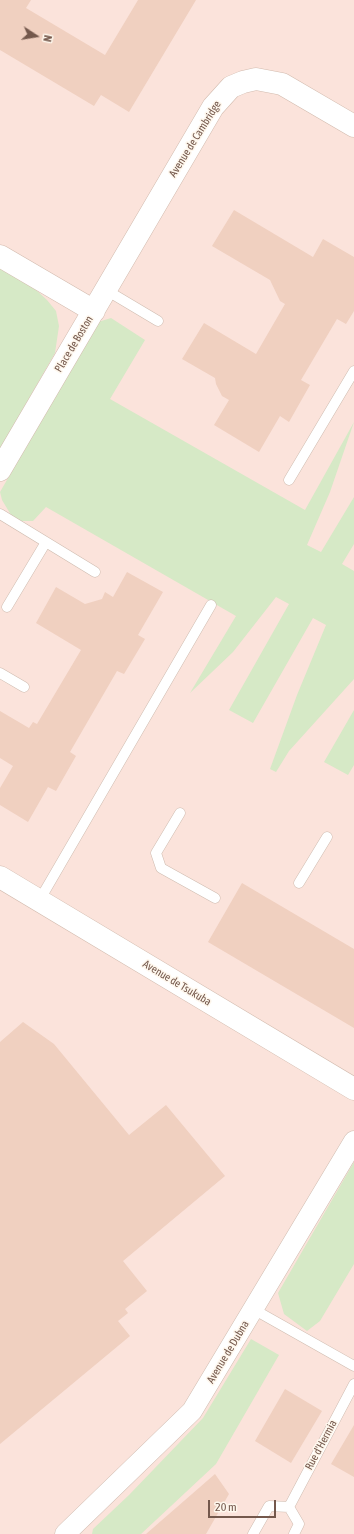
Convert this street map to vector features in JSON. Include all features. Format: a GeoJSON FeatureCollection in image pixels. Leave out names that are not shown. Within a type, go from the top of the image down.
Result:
{"type":"FeatureCollection","features":[{"type":"Feature","properties":{"kind":"street","name":"Avenue de Cambridge"},"geometry":{"type":"LineString","coordinates":[[94,311],[213,106],[231,86],[256,79],[282,84],[354,126]]}},
{"type":"Feature","properties":{"kind":"street","name":"Place de Boston"},"geometry":{"type":"LineString","coordinates":[[0,256],[94,311],[0,470]]}},
{"type":"Feature","properties":{"kind":"street","name":"Avenue de Tsukuba"},"geometry":{"type":"LineString","coordinates":[[0,877],[354,1089]]}},
{"type":"Feature","properties":{"kind":"street","name":"Avenue de Dubna"},"geometry":{"type":"LineString","coordinates":[[65,1534],[192,1411],[354,1141]]}},
{"type":"Feature","properties":{"kind":"lane"},"geometry":{"type":"LineString","coordinates":[[106,290],[158,321]]}},
{"type":"Feature","properties":{"kind":"lane"},"geometry":{"type":"LineString","coordinates":[[289,480],[354,371]]}},
{"type":"Feature","properties":{"kind":"lane"},"geometry":{"type":"LineString","coordinates":[[0,514],[95,572]]}},
{"type":"Feature","properties":{"kind":"lane"},"geometry":{"type":"LineString","coordinates":[[6,607],[46,542]]}},
{"type":"Feature","properties":{"kind":"lane"},"geometry":{"type":"LineString","coordinates":[[39,901],[211,605]]}},
{"type":"Feature","properties":{"kind":"lane"},"geometry":{"type":"LineString","coordinates":[[0,673],[24,687]]}},
{"type":"Feature","properties":{"kind":"lane"},"geometry":{"type":"LineString","coordinates":[[180,812],[156,853],[161,868],[215,898]]}},
{"type":"Feature","properties":{"kind":"lane"},"geometry":{"type":"LineString","coordinates":[[299,883],[327,837]]}},
{"type":"Feature","properties":{"kind":"lane"},"geometry":{"type":"LineString","coordinates":[[253,1309],[354,1366]]}},
{"type":"Feature","properties":{"kind":"lane","name":"Rue d'Hermia"},"geometry":{"type":"LineString","coordinates":[[289,1507],[354,1384]]}},
{"type":"Feature","properties":{"kind":"lane"},"geometry":{"type":"LineString","coordinates":[[253,1534],[268,1506],[289,1507],[299,1524],[294,1534]]}},
{"type":"Feature","properties":{"kind":"shaded area"},"geometry":{"type":"Polygon","coordinates":[[[0,0],[354,0],[354,1534],[0,1534],[0,0]]]}},
{"type":"Feature","properties":{"kind":"green space"},"geometry":{"type":"Polygon","coordinates":[[[0,268],[35,289],[47,300],[56,311],[59,326],[55,353],[0,449],[0,268]]]}},
{"type":"Feature","properties":{"kind":"green space"},"geometry":{"type":"Polygon","coordinates":[[[111,318],[145,340],[110,399],[305,510],[354,422],[330,492],[307,545],[321,552],[354,497],[354,544],[342,564],[354,571],[354,679],[289,751],[276,772],[270,769],[297,695],[326,625],[313,618],[253,723],[229,710],[289,604],[276,597],[233,652],[190,693],[236,616],[46,507],[33,521],[21,521],[11,515],[2,500],[0,492],[98,322],[111,318]]]}},
{"type":"Feature","properties":{"kind":"green space"},"geometry":{"type":"Polygon","coordinates":[[[354,710],[354,765],[348,775],[324,762],[354,710]]]}},
{"type":"Feature","properties":{"kind":"green space"},"geometry":{"type":"Polygon","coordinates":[[[354,1162],[354,1264],[320,1321],[307,1331],[284,1314],[278,1293],[354,1162]]]}},
{"type":"Feature","properties":{"kind":"green space"},"geometry":{"type":"Polygon","coordinates":[[[251,1339],[279,1355],[216,1464],[141,1534],[92,1534],[93,1529],[129,1495],[203,1418],[251,1339]]]}},
{"type":"Feature","properties":{"kind":"building"},"geometry":{"type":"Polygon","coordinates":[[[0,0],[31,0],[26,8],[105,55],[138,0],[196,0],[129,112],[101,95],[94,106],[0,50],[0,0]]]}},
{"type":"Feature","properties":{"kind":"building"},"geometry":{"type":"Polygon","coordinates":[[[234,210],[313,257],[323,239],[354,257],[354,311],[346,324],[337,319],[301,380],[310,385],[289,422],[280,416],[259,452],[214,425],[229,400],[222,396],[216,384],[215,378],[182,359],[204,323],[256,354],[285,304],[280,301],[270,280],[212,246],[234,210]]]}},
{"type":"Feature","properties":{"kind":"building"},"geometry":{"type":"Polygon","coordinates":[[[127,572],[163,592],[138,635],[145,639],[124,674],[117,671],[70,752],[76,756],[56,791],[48,787],[28,822],[0,805],[0,788],[13,766],[0,758],[0,711],[29,728],[33,722],[37,724],[81,650],[36,623],[56,587],[85,604],[102,599],[105,592],[113,597],[127,572]]]}},
{"type":"Feature","properties":{"kind":"building"},"geometry":{"type":"Polygon","coordinates":[[[242,883],[354,949],[354,1028],[208,942],[242,883]]]}},
{"type":"Feature","properties":{"kind":"building"},"geometry":{"type":"Polygon","coordinates":[[[23,1022],[54,1044],[129,1135],[166,1105],[225,1176],[123,1261],[147,1291],[125,1309],[128,1313],[118,1321],[130,1336],[0,1444],[0,1042],[23,1022]]]}},
{"type":"Feature","properties":{"kind":"building"},"geometry":{"type":"Polygon","coordinates":[[[285,1389],[322,1411],[291,1463],[255,1441],[285,1389]]]}},
{"type":"Feature","properties":{"kind":"building"},"geometry":{"type":"Polygon","coordinates":[[[354,1425],[354,1477],[331,1464],[354,1425]]]}},
{"type":"Feature","properties":{"kind":"building"},"geometry":{"type":"Polygon","coordinates":[[[215,1474],[229,1494],[206,1534],[146,1534],[215,1474]]]}}]}
